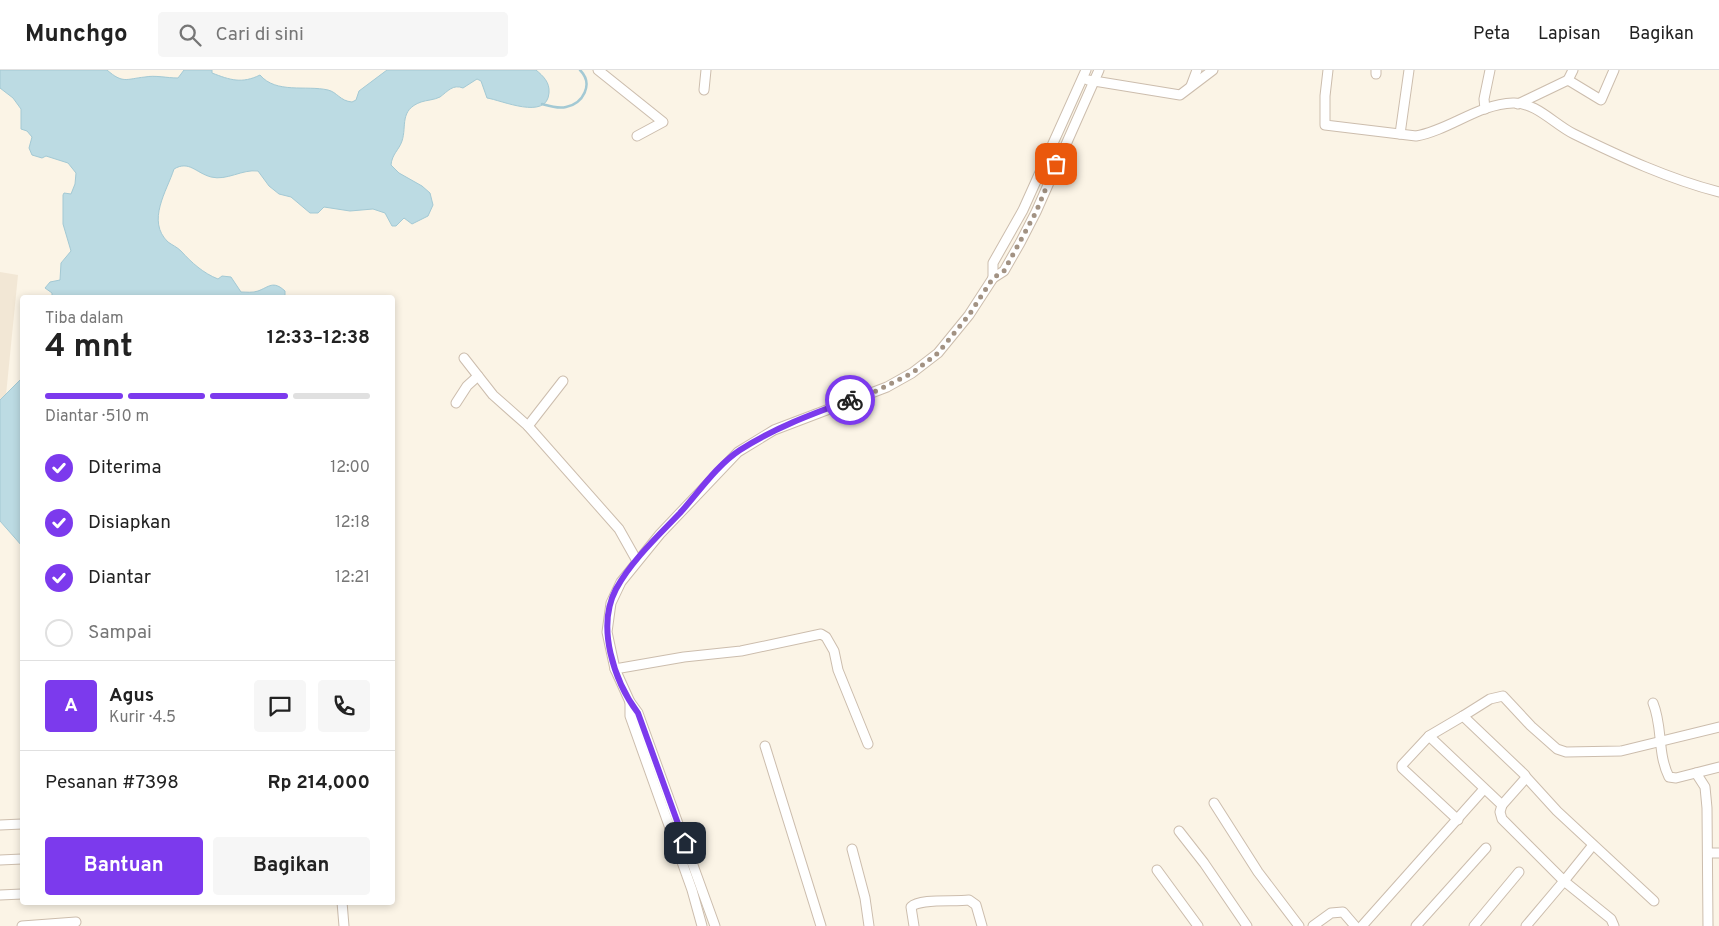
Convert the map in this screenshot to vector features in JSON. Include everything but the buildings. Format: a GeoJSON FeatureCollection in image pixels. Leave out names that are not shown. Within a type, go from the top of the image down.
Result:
{"type":"FeatureCollection","features":[{"type":"Feature","properties":{"kind":"street"},"geometry":{"type":"LineString","coordinates":[[598,70],[663,122],[637,136]]}},
{"type":"Feature","properties":{"kind":"street"},"geometry":{"type":"LineString","coordinates":[[704,90],[706,70]]}},
{"type":"Feature","properties":{"kind":"street"},"geometry":{"type":"LineString","coordinates":[[715,926],[638,713],[630,702],[616,668],[607,632],[615,590],[637,560],[738,452],[774,430],[887,386],[912,373],[931,358],[969,315],[993,278],[1004,271],[1027,229],[1099,70]]}},
{"type":"Feature","properties":{"kind":"street"},"geometry":{"type":"LineString","coordinates":[[1190,88],[1198,70]]}},
{"type":"Feature","properties":{"kind":"street"},"geometry":{"type":"LineString","coordinates":[[993,278],[993,263],[1023,210],[1084,74],[1094,82],[1159,90],[1174,95],[1185,93],[1213,70]]}},
{"type":"Feature","properties":{"kind":"street"},"geometry":{"type":"LineString","coordinates":[[1328,70],[1325,96],[1325,125],[1416,136],[1429,134],[1486,109],[1518,104],[1568,80],[1573,70]]}},
{"type":"Feature","properties":{"kind":"street"},"geometry":{"type":"LineString","coordinates":[[1400,134],[1409,70]]}},
{"type":"Feature","properties":{"kind":"street"},"geometry":{"type":"LineString","coordinates":[[1486,109],[1484,99],[1490,70]]}},
{"type":"Feature","properties":{"kind":"street"},"geometry":{"type":"LineString","coordinates":[[1568,80],[1601,100],[1614,70]]}},
{"type":"Feature","properties":{"kind":"street"},"geometry":{"type":"LineString","coordinates":[[1518,104],[1540,112],[1572,133],[1656,172],[1691,185],[1719,192]]}},
{"type":"Feature","properties":{"kind":"street"},"geometry":{"type":"LineString","coordinates":[[464,358],[493,395],[528,426],[619,529],[637,560]]}},
{"type":"Feature","properties":{"kind":"street"},"geometry":{"type":"LineString","coordinates":[[456,402],[467,386],[478,376]]}},
{"type":"Feature","properties":{"kind":"street"},"geometry":{"type":"LineString","coordinates":[[528,426],[563,381]]}},
{"type":"Feature","properties":{"kind":"street"},"geometry":{"type":"LineString","coordinates":[[616,668],[684,657],[741,651],[821,634],[826,637],[834,651],[838,670],[868,744]]}},
{"type":"Feature","properties":{"kind":"street"},"geometry":{"type":"LineString","coordinates":[[1458,820],[1402,768],[1404,762],[1428,736],[1490,699],[1503,696],[1531,726],[1561,751],[1600,753],[1659,742],[1719,727]]}},
{"type":"Feature","properties":{"kind":"street"},"geometry":{"type":"LineString","coordinates":[[630,702],[630,716],[692,890],[702,926]]}},
{"type":"Feature","properties":{"kind":"street"},"geometry":{"type":"LineString","coordinates":[[1653,703],[1657,719],[1659,742],[1669,777],[1676,778],[1719,767]]}},
{"type":"Feature","properties":{"kind":"street"},"geometry":{"type":"LineString","coordinates":[[1463,716],[1512,761],[1557,811],[1654,901]]}},
{"type":"Feature","properties":{"kind":"street"},"geometry":{"type":"LineString","coordinates":[[1428,736],[1502,805]]}},
{"type":"Feature","properties":{"kind":"street"},"geometry":{"type":"LineString","coordinates":[[766,746],[821,926]]}},
{"type":"Feature","properties":{"kind":"street"},"geometry":{"type":"LineString","coordinates":[[1696,773],[1705,788],[1708,853],[1708,926]]}},
{"type":"Feature","properties":{"kind":"street"},"geometry":{"type":"LineString","coordinates":[[1526,777],[1502,805],[1500,812],[1502,819],[1564,881],[1612,922]]}},
{"type":"Feature","properties":{"kind":"street"},"geometry":{"type":"LineString","coordinates":[[1362,926],[1484,789]]}},
{"type":"Feature","properties":{"kind":"street"},"geometry":{"type":"LineString","coordinates":[[1214,803],[1258,872],[1299,926]]}},
{"type":"Feature","properties":{"kind":"street"},"geometry":{"type":"LineString","coordinates":[[0,825],[20,824]]}},
{"type":"Feature","properties":{"kind":"street"},"geometry":{"type":"LineString","coordinates":[[1178,831],[1204,863],[1248,926]]}},
{"type":"Feature","properties":{"kind":"street"},"geometry":{"type":"LineString","coordinates":[[1526,926],[1593,845]]}},
{"type":"Feature","properties":{"kind":"street"},"geometry":{"type":"LineString","coordinates":[[1416,926],[1486,848]]}},
{"type":"Feature","properties":{"kind":"street"},"geometry":{"type":"LineString","coordinates":[[852,849],[865,898],[869,926]]}},
{"type":"Feature","properties":{"kind":"street"},"geometry":{"type":"LineString","coordinates":[[1708,853],[1719,853]]}},
{"type":"Feature","properties":{"kind":"street"},"geometry":{"type":"LineString","coordinates":[[0,860],[20,859]]}},
{"type":"Feature","properties":{"kind":"street"},"geometry":{"type":"LineString","coordinates":[[1157,870],[1198,926]]}},
{"type":"Feature","properties":{"kind":"street"},"geometry":{"type":"LineString","coordinates":[[1474,926],[1520,872]]}},
{"type":"Feature","properties":{"kind":"street"},"geometry":{"type":"LineString","coordinates":[[0,895],[20,894]]}},
{"type":"Feature","properties":{"kind":"street"},"geometry":{"type":"LineString","coordinates":[[914,926],[911,907],[919,901],[954,902],[969,900],[976,905],[982,926]]}},
{"type":"Feature","properties":{"kind":"street"},"geometry":{"type":"LineString","coordinates":[[342,905],[344,926]]}},
{"type":"Feature","properties":{"kind":"street"},"geometry":{"type":"LineString","coordinates":[[1314,926],[1331,913],[1343,912],[1355,926]]}},
{"type":"Feature","properties":{"kind":"street"},"geometry":{"type":"LineString","coordinates":[[22,926],[76,922]]}},
{"type":"Feature","properties":{"kind":"shaded area"},"geometry":{"type":"Polygon","coordinates":[[[0,272],[18,275],[0,455],[0,272]]]}},
{"type":"Feature","properties":{"kind":"water"},"geometry":{"type":"Polygon","coordinates":[[[0,70],[107,70],[125,80],[153,76],[178,78],[184,70],[212,70],[212,73],[230,79],[242,80],[260,75],[274,85],[283,87],[328,90],[344,100],[352,102],[356,100],[359,91],[387,70],[536,70],[547,82],[549,93],[546,101],[540,106],[523,107],[512,105],[487,98],[481,81],[477,79],[463,88],[453,88],[440,97],[421,102],[409,109],[405,119],[402,141],[391,165],[399,173],[422,186],[430,193],[433,205],[428,216],[412,224],[404,218],[396,226],[392,226],[385,213],[373,209],[350,211],[324,207],[318,213],[310,213],[291,197],[279,194],[269,186],[258,171],[217,178],[184,166],[174,169],[163,196],[158,215],[162,234],[168,242],[207,274],[218,279],[222,276],[231,277],[241,292],[256,292],[274,285],[285,291],[285,295],[52,295],[45,288],[50,282],[60,280],[61,263],[71,251],[63,224],[63,195],[64,193],[71,194],[75,184],[76,173],[68,163],[46,156],[42,158],[32,155],[29,148],[32,137],[27,131],[21,129],[21,109],[13,98],[0,88],[0,70]]]}},
{"type":"Feature","properties":{"kind":"water"},"geometry":{"type":"Polygon","coordinates":[[[20,380],[20,544],[0,521],[0,400],[20,380]]]}},
{"type":"Feature","properties":{"kind":"waterway"},"geometry":{"type":"LineString","coordinates":[[542,104],[563,108],[572,105],[582,98],[585,93],[586,81],[580,70]]}},
{"type":"Feature","properties":{"kind":"way so far"},"geometry":{"type":"LineString","coordinates":[[850,400],[876,391],[912,373],[938,353],[969,315],[993,278],[1004,271],[1036,212],[1056,164]]}},
{"type":"Feature","properties":{"kind":"route"},"geometry":{"type":"LineString","coordinates":[[685,843],[638,713],[630,702],[612,658],[607,632],[615,590],[637,560],[660,534],[738,452],[774,430],[850,400]]}}]}
